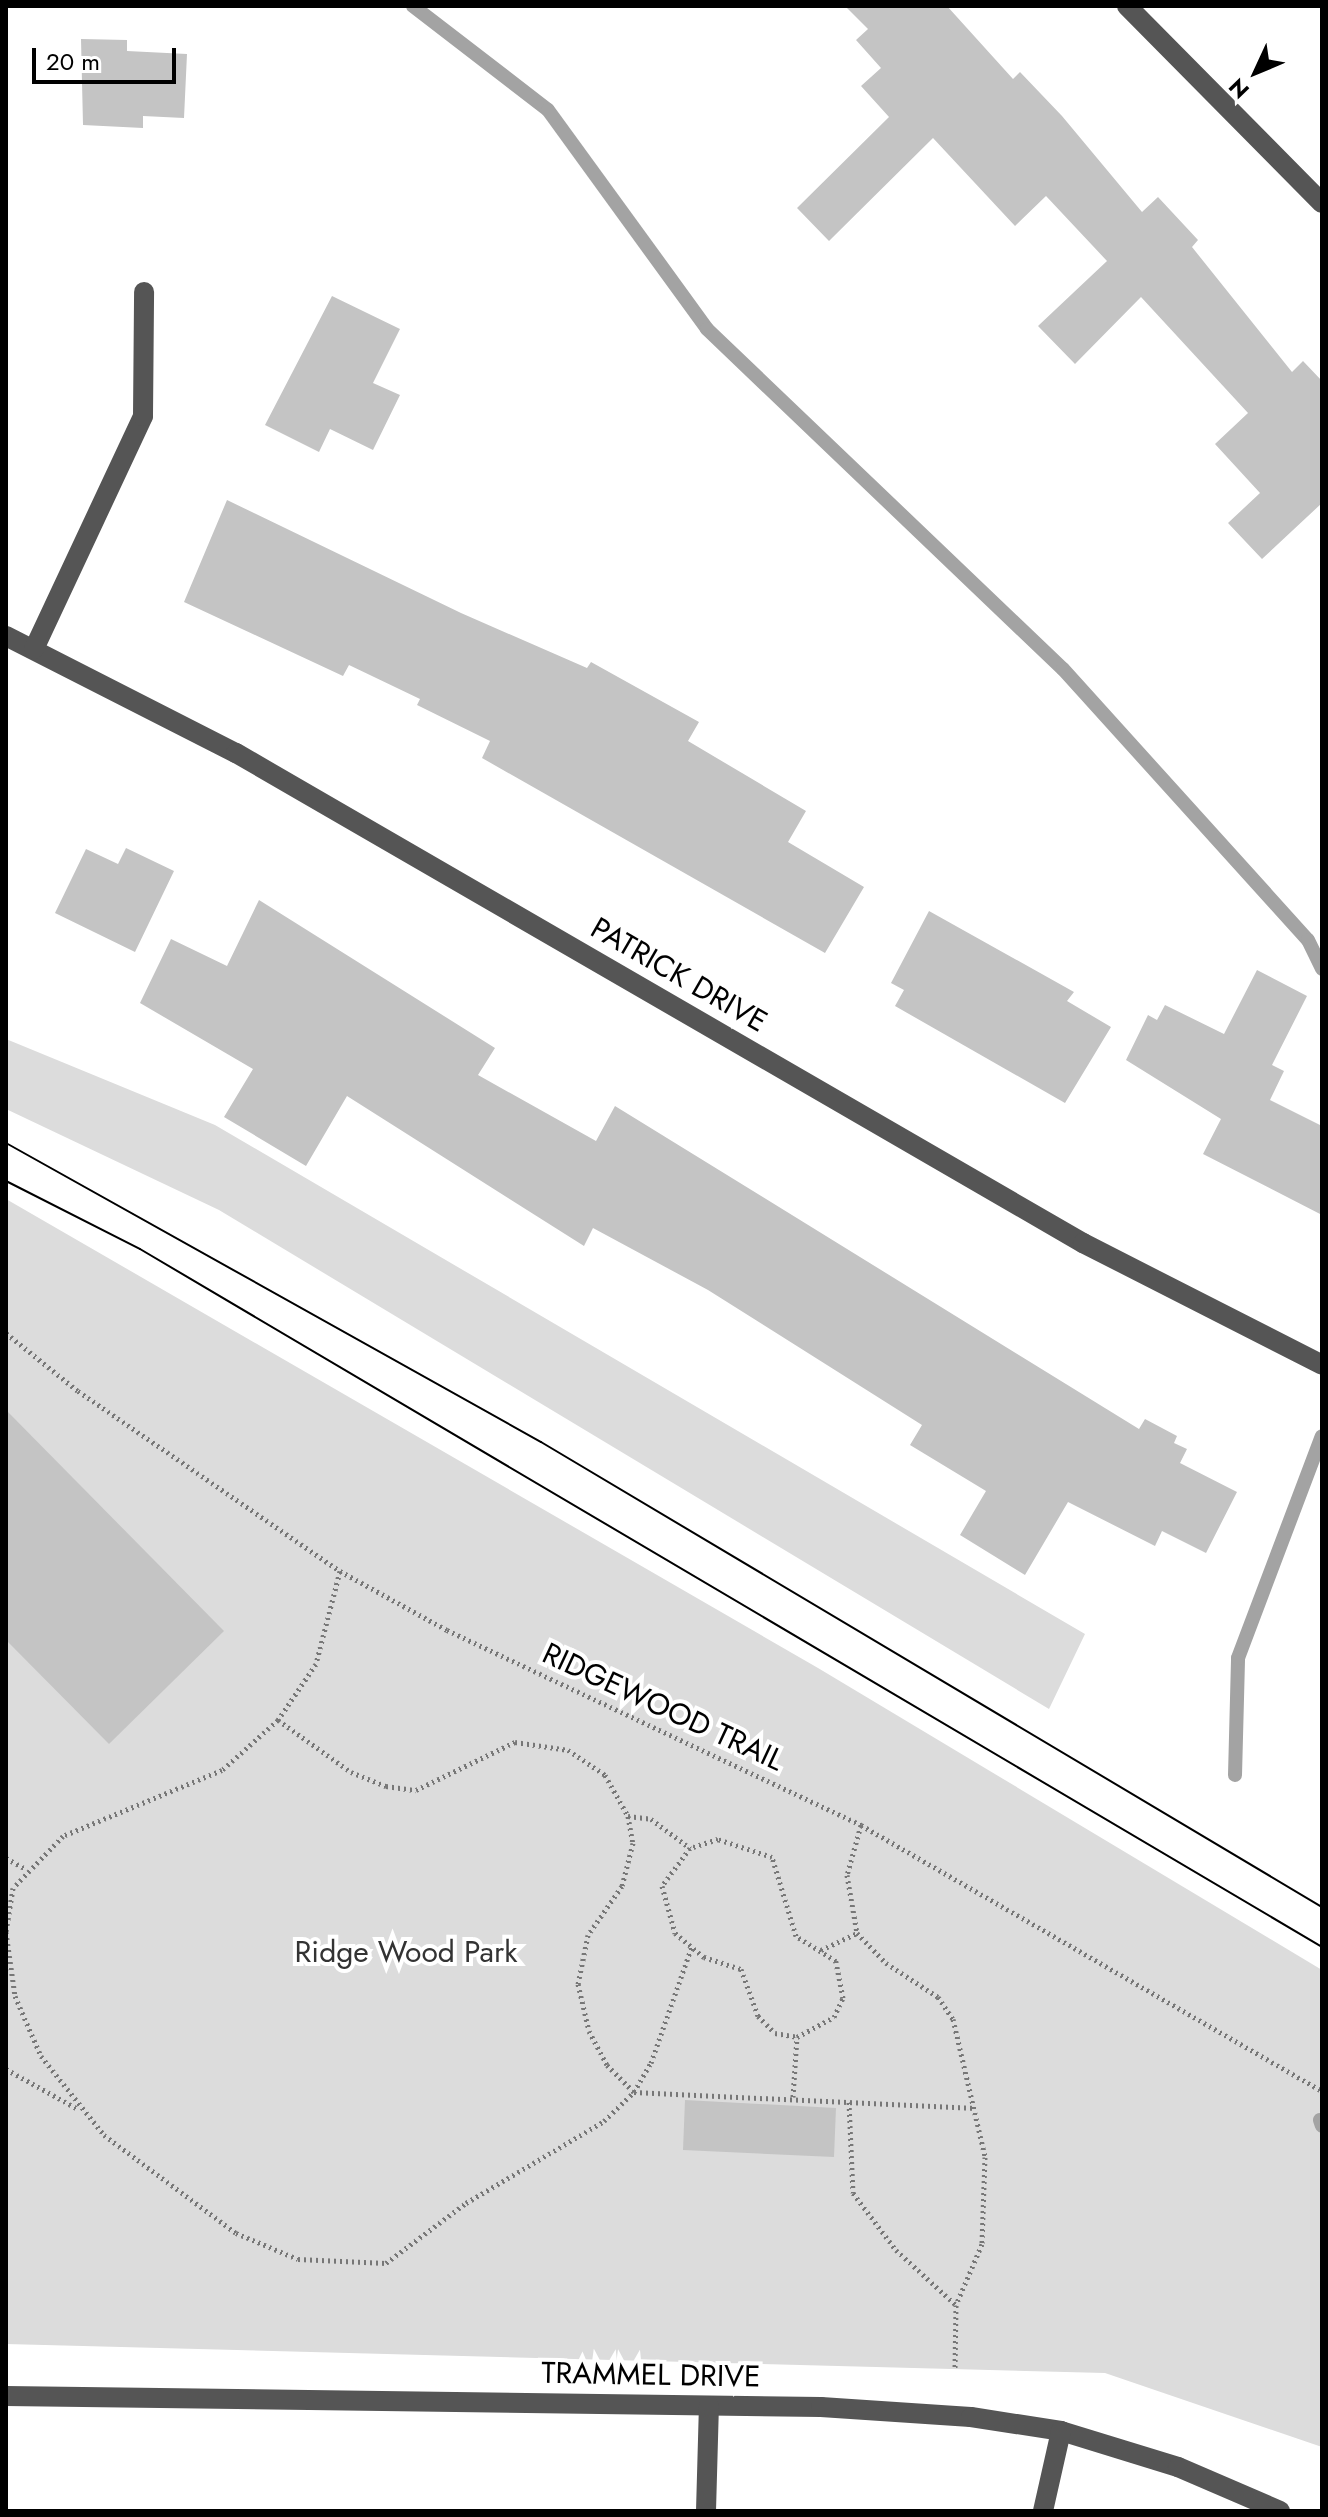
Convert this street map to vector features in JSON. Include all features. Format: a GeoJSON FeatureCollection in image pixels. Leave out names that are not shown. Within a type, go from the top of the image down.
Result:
{"type":"FeatureCollection","features":[{"type":"Feature","properties":{"kind":"street"},"geometry":{"type":"LineString","coordinates":[[1127,6],[1322,203]]}},
{"type":"Feature","properties":{"kind":"street"},"geometry":{"type":"LineString","coordinates":[[34,649],[143,416],[144,292]]}},
{"type":"Feature","properties":{"kind":"street","name":"PATRICK DRIVE"},"geometry":{"type":"LineString","coordinates":[[6,636],[236,753],[1083,1243],[1322,1365]]}},
{"type":"Feature","properties":{"kind":"street","name":"TRAMMEL DRIVE"},"geometry":{"type":"LineString","coordinates":[[6,2396],[709,2406],[971,2417],[1061,2431],[1178,2467],[1280,2511]]}},
{"type":"Feature","properties":{"kind":"street"},"geometry":{"type":"LineString","coordinates":[[706,2511],[709,2406]]}},
{"type":"Feature","properties":{"kind":"street"},"geometry":{"type":"LineString","coordinates":[[1043,2511],[1061,2431]]}},
{"type":"Feature","properties":{"kind":"path","name":"RIDGEWOOD TRAIL"},"geometry":{"type":"LineString","coordinates":[[6,1333],[78,1391],[340,1571],[447,1630],[861,1825],[1322,2091]]}},
{"type":"Feature","properties":{"kind":"path"},"geometry":{"type":"LineString","coordinates":[[82,2112],[41,2056],[15,1996],[6,1932],[13,1888],[24,1868],[63,1836],[222,1770],[278,1720],[316,1664],[340,1571]]}},
{"type":"Feature","properties":{"kind":"path"},"geometry":{"type":"LineString","coordinates":[[278,1720],[351,1772],[416,1790],[492,1749],[541,1742],[605,1775],[628,1816],[629,1867],[588,1935],[578,1984],[589,2031],[607,2065],[634,2092],[793,2097],[976,2108]]}},
{"type":"Feature","properties":{"kind":"path"},"geometry":{"type":"LineString","coordinates":[[628,1816],[651,1819],[690,1848]]}},
{"type":"Feature","properties":{"kind":"path"},"geometry":{"type":"LineString","coordinates":[[861,1825],[847,1875],[857,1933],[886,1963],[938,1997],[961,2042],[985,2157],[982,2244],[956,2305],[955,2370]]}},
{"type":"Feature","properties":{"kind":"path"},"geometry":{"type":"LineString","coordinates":[[731,1840],[772,1857],[796,1936],[836,1961],[843,1998],[834,2017],[797,2037],[775,2033],[758,2016],[741,1969],[692,1946],[675,1933],[662,1886],[690,1848],[731,1840]]}},
{"type":"Feature","properties":{"kind":"path"},"geometry":{"type":"LineString","coordinates":[[6,1858],[24,1868]]}},
{"type":"Feature","properties":{"kind":"path"},"geometry":{"type":"LineString","coordinates":[[821,1950],[857,1933]]}},
{"type":"Feature","properties":{"kind":"path"},"geometry":{"type":"LineString","coordinates":[[6,2069],[82,2112],[236,2233],[298,2259],[386,2263],[466,2203],[604,2121],[634,2092],[651,2063],[692,1946]]}},
{"type":"Feature","properties":{"kind":"path"},"geometry":{"type":"LineString","coordinates":[[793,2097],[797,2037]]}},
{"type":"Feature","properties":{"kind":"path"},"geometry":{"type":"LineString","coordinates":[[849,2102],[853,2193],[896,2250],[956,2305]]}},
{"type":"Feature","properties":{"kind":"green space"},"geometry":{"type":"Polygon","coordinates":[[[6,1039],[215,1125],[1085,1634],[1049,1709],[219,1210],[6,1109],[6,1039]]]}},
{"type":"Feature","properties":{"kind":"green space","name":"Ridge Wood Park"},"geometry":{"type":"Polygon","coordinates":[[[6,1199],[818,1668],[1322,1970],[1322,2447],[1105,2373],[6,2344],[6,1199]]]}},
{"type":"Feature","properties":{"kind":"building"},"geometry":{"type":"Polygon","coordinates":[[[845,6],[947,6],[1013,79],[1020,72],[1062,116],[1142,212],[1158,197],[1198,240],[1192,247],[1292,372],[1303,361],[1322,381],[1322,503],[1262,559],[1228,523],[1260,493],[1215,444],[1248,413],[1141,297],[1075,364],[1038,326],[1107,261],[1046,196],[1015,226],[933,138],[829,241],[797,208],[889,117],[861,86],[881,68],[856,40],[868,29],[845,6]]]}},
{"type":"Feature","properties":{"kind":"building"},"geometry":{"type":"Polygon","coordinates":[[[81,39],[127,40],[127,51],[187,54],[184,118],[143,116],[143,128],[83,125],[81,39]]]}},
{"type":"Feature","properties":{"kind":"building"},"geometry":{"type":"Polygon","coordinates":[[[332,296],[400,329],[373,383],[400,395],[373,450],[330,429],[319,452],[265,425],[332,296]]]}},
{"type":"Feature","properties":{"kind":"building"},"geometry":{"type":"Polygon","coordinates":[[[227,500],[461,613],[587,668],[591,662],[699,722],[688,741],[806,811],[788,842],[864,887],[825,953],[482,758],[490,741],[417,705],[420,699],[349,665],[343,676],[184,602],[227,500]]]}},
{"type":"Feature","properties":{"kind":"building"},"geometry":{"type":"Polygon","coordinates":[[[126,848],[174,871],[135,952],[55,913],[86,849],[118,864],[126,848]]]}},
{"type":"Feature","properties":{"kind":"building"},"geometry":{"type":"Polygon","coordinates":[[[259,900],[495,1048],[478,1075],[596,1141],[615,1106],[1139,1429],[1145,1419],[1177,1436],[1174,1443],[1187,1449],[1180,1463],[1237,1492],[1206,1553],[1162,1531],[1155,1546],[1068,1502],[1025,1575],[960,1535],[986,1491],[910,1445],[922,1425],[708,1290],[593,1228],[584,1246],[347,1096],[306,1166],[224,1117],[253,1069],[140,1003],[171,939],[227,966],[259,900]]]}},
{"type":"Feature","properties":{"kind":"building"},"geometry":{"type":"Polygon","coordinates":[[[929,911],[1074,992],[1067,1001],[1111,1027],[1065,1103],[895,1006],[904,990],[891,983],[929,911]]]}},
{"type":"Feature","properties":{"kind":"building"},"geometry":{"type":"Polygon","coordinates":[[[1257,970],[1307,996],[1272,1065],[1284,1071],[1270,1100],[1322,1126],[1322,1215],[1203,1154],[1221,1119],[1126,1060],[1148,1015],[1157,1020],[1165,1005],[1224,1034],[1257,970]]]}},
{"type":"Feature","properties":{"kind":"building"},"geometry":{"type":"Polygon","coordinates":[[[6,1410],[224,1631],[109,1744],[6,1640],[6,1410]]]}},
{"type":"Feature","properties":{"kind":"building"},"geometry":{"type":"Polygon","coordinates":[[[685,2100],[836,2108],[834,2157],[683,2150],[685,2100]]]}},
{"type":"Feature","properties":{"kind":"waterway"},"geometry":{"type":"LineString","coordinates":[[413,6],[548,110],[707,329],[1063,669],[1308,940],[1322,969]]}},
{"type":"Feature","properties":{"kind":"waterway"},"geometry":{"type":"LineString","coordinates":[[1235,1775],[1238,1658],[1322,1436]]}},
{"type":"Feature","properties":{"kind":"waterway"},"geometry":{"type":"LineString","coordinates":[[1320,2120],[1322,2126]]}},
{"type":"Feature","properties":{"kind":"tram line"},"geometry":{"type":"LineString","coordinates":[[6,1143],[541,1442],[1322,1907]]}},
{"type":"Feature","properties":{"kind":"tram line"},"geometry":{"type":"LineString","coordinates":[[6,1181],[140,1249],[1322,1947]]}}]}
